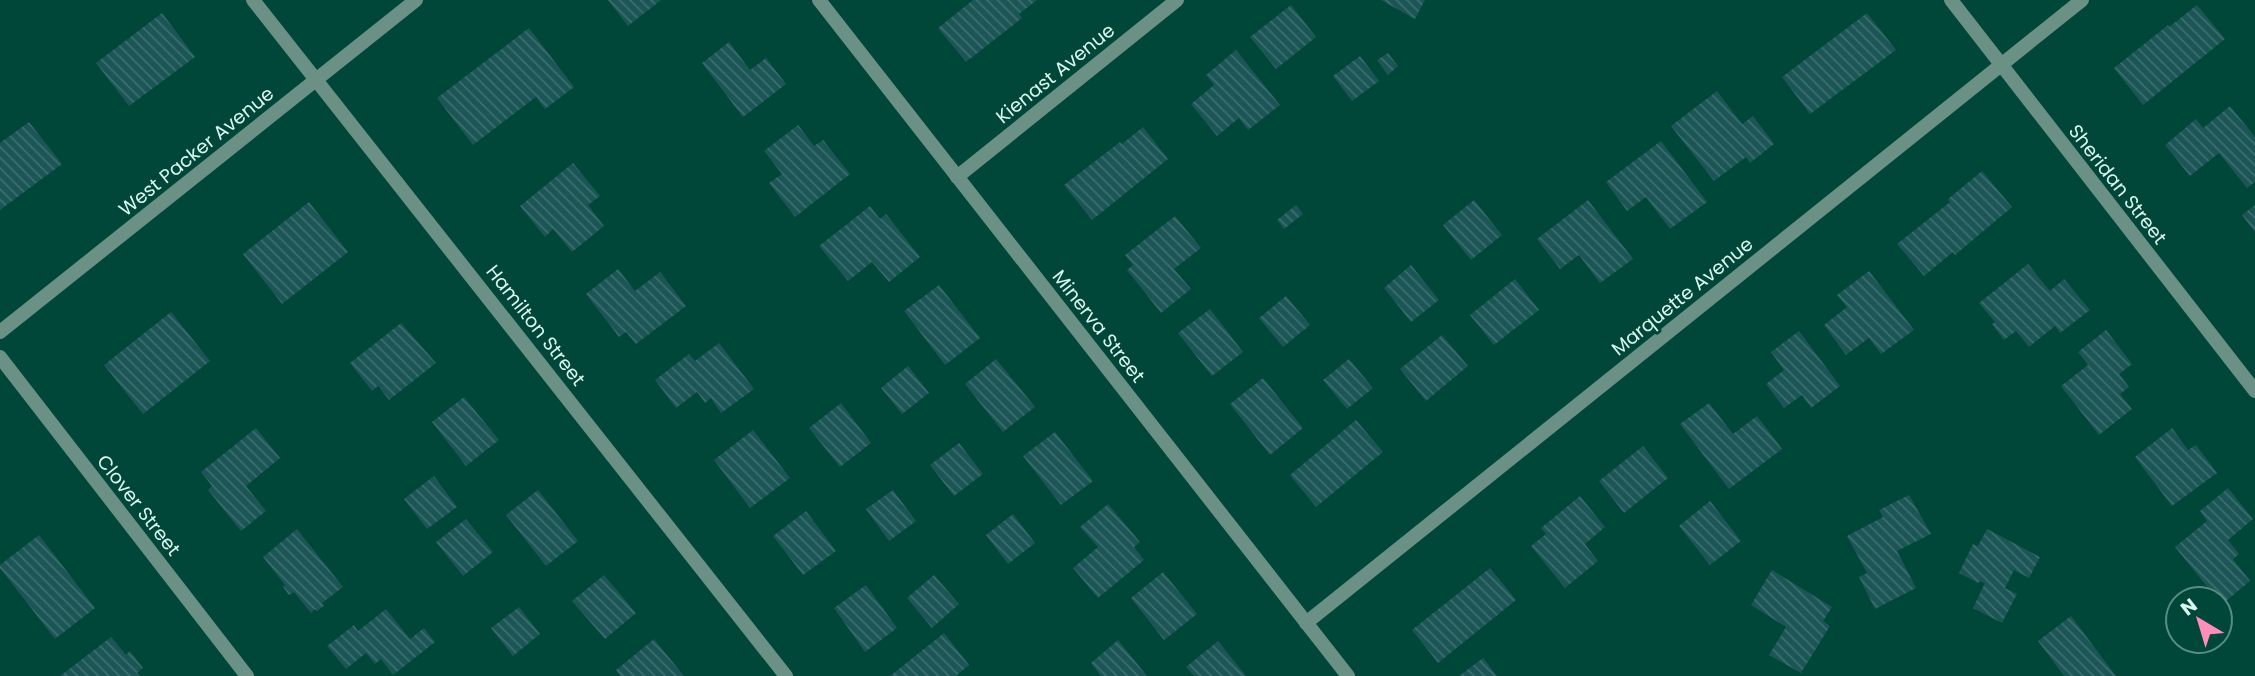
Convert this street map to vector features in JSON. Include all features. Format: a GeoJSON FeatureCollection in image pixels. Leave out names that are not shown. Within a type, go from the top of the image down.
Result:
{"type":"FeatureCollection","features":[{"type":"Feature","properties":{"kind":"street","name":"Hamilton Street"},"geometry":{"type":"LineString","coordinates":[[253,0],[786,676]]}},
{"type":"Feature","properties":{"kind":"street","name":"West Packer Avenue"},"geometry":{"type":"LineString","coordinates":[[0,332],[416,0]]}},
{"type":"Feature","properties":{"kind":"street","name":"Minerva Street"},"geometry":{"type":"LineString","coordinates":[[818,0],[1348,676]]}},
{"type":"Feature","properties":{"kind":"street","name":"Kienast Avenue"},"geometry":{"type":"LineString","coordinates":[[957,177],[1177,0]]}},
{"type":"Feature","properties":{"kind":"street","name":"Sheridan Street"},"geometry":{"type":"LineString","coordinates":[[1951,0],[2255,391]]}},
{"type":"Feature","properties":{"kind":"street","name":"Marquette Avenue"},"geometry":{"type":"LineString","coordinates":[[1306,623],[2082,0]]}},
{"type":"Feature","properties":{"kind":"street","name":"Clover Street"},"geometry":{"type":"LineString","coordinates":[[0,357],[247,676]]}},
{"type":"Feature","properties":{"kind":"building"},"geometry":{"type":"Polygon","coordinates":[[[608,0],[661,0],[628,26],[608,0]]]}},
{"type":"Feature","properties":{"kind":"building"},"geometry":{"type":"Polygon","coordinates":[[[973,0],[1037,0],[1019,14],[1022,18],[966,62],[938,28],[973,0]]]}},
{"type":"Feature","properties":{"kind":"building"},"geometry":{"type":"Polygon","coordinates":[[[1381,0],[1425,0],[1415,19],[1381,0]]]}},
{"type":"Feature","properties":{"kind":"building"},"geometry":{"type":"Polygon","coordinates":[[[1291,5],[1316,37],[1276,69],[1250,37],[1291,5]]]}},
{"type":"Feature","properties":{"kind":"building"},"geometry":{"type":"Polygon","coordinates":[[[2197,5],[2225,39],[2143,105],[2114,68],[2197,5]]]}},
{"type":"Feature","properties":{"kind":"building"},"geometry":{"type":"Polygon","coordinates":[[[162,13],[195,57],[129,106],[96,63],[162,13]]]}},
{"type":"Feature","properties":{"kind":"building"},"geometry":{"type":"Polygon","coordinates":[[[1867,13],[1896,50],[1810,114],[1782,77],[1867,13]]]}},
{"type":"Feature","properties":{"kind":"building"},"geometry":{"type":"Polygon","coordinates":[[[529,28],[574,87],[545,109],[536,97],[473,145],[437,98],[529,28]]]}},
{"type":"Feature","properties":{"kind":"building"},"geometry":{"type":"Polygon","coordinates":[[[729,42],[750,70],[766,58],[786,84],[743,117],[702,63],[729,42]]]}},
{"type":"Feature","properties":{"kind":"building"},"geometry":{"type":"Polygon","coordinates":[[[1236,50],[1280,105],[1248,130],[1239,118],[1217,136],[1191,104],[1214,85],[1206,75],[1236,50]]]}},
{"type":"Feature","properties":{"kind":"building"},"geometry":{"type":"Polygon","coordinates":[[[1388,53],[1398,66],[1388,75],[1377,60],[1388,53]]]}},
{"type":"Feature","properties":{"kind":"building"},"geometry":{"type":"Polygon","coordinates":[[[1360,56],[1379,81],[1352,101],[1333,76],[1360,56]]]}},
{"type":"Feature","properties":{"kind":"building"},"geometry":{"type":"Polygon","coordinates":[[[1717,91],[1742,124],[1753,116],[1774,144],[1750,163],[1746,157],[1714,181],[1671,126],[1717,91]]]}},
{"type":"Feature","properties":{"kind":"building"},"geometry":{"type":"Polygon","coordinates":[[[2230,106],[2255,137],[2255,182],[2247,188],[2219,153],[2190,176],[2165,145],[2196,119],[2203,128],[2230,106]]]}},
{"type":"Feature","properties":{"kind":"building"},"geometry":{"type":"Polygon","coordinates":[[[29,122],[62,164],[0,210],[0,143],[29,122]]]}},
{"type":"Feature","properties":{"kind":"building"},"geometry":{"type":"Polygon","coordinates":[[[798,125],[814,146],[823,140],[850,174],[795,217],[769,183],[782,174],[764,151],[798,125]]]}},
{"type":"Feature","properties":{"kind":"building"},"geometry":{"type":"Polygon","coordinates":[[[1143,127],[1168,159],[1092,220],[1064,185],[1143,127]]]}},
{"type":"Feature","properties":{"kind":"building"},"geometry":{"type":"Polygon","coordinates":[[[1661,141],[1707,202],[1670,229],[1646,197],[1627,211],[1606,182],[1661,141]]]}},
{"type":"Feature","properties":{"kind":"building"},"geometry":{"type":"Polygon","coordinates":[[[573,163],[600,196],[588,205],[604,226],[572,252],[553,229],[545,237],[520,206],[573,163]]]}},
{"type":"Feature","properties":{"kind":"building"},"geometry":{"type":"Polygon","coordinates":[[[1982,171],[2012,207],[1955,255],[1953,252],[1924,276],[1897,244],[1950,202],[1948,199],[1982,171]]]}},
{"type":"Feature","properties":{"kind":"building"},"geometry":{"type":"Polygon","coordinates":[[[1474,200],[1502,235],[1471,260],[1443,225],[1474,200]]]}},
{"type":"Feature","properties":{"kind":"building"},"geometry":{"type":"Polygon","coordinates":[[[1588,200],[1633,259],[1600,283],[1579,255],[1560,269],[1537,239],[1588,200]]]}},
{"type":"Feature","properties":{"kind":"building"},"geometry":{"type":"Polygon","coordinates":[[[309,202],[348,252],[282,304],[243,254],[309,202]]]}},
{"type":"Feature","properties":{"kind":"building"},"geometry":{"type":"Polygon","coordinates":[[[1296,205],[1303,214],[1284,229],[1277,220],[1296,205]]]}},
{"type":"Feature","properties":{"kind":"building"},"geometry":{"type":"Polygon","coordinates":[[[2255,205],[2255,232],[2242,215],[2255,205]]]}},
{"type":"Feature","properties":{"kind":"building"},"geometry":{"type":"Polygon","coordinates":[[[870,206],[880,219],[886,214],[920,257],[889,282],[872,262],[848,281],[819,246],[870,206]]]}},
{"type":"Feature","properties":{"kind":"building"},"geometry":{"type":"Polygon","coordinates":[[[1175,216],[1201,248],[1174,269],[1191,289],[1161,313],[1127,270],[1133,265],[1125,255],[1175,216]]]}},
{"type":"Feature","properties":{"kind":"building"},"geometry":{"type":"Polygon","coordinates":[[[2028,264],[2050,291],[2064,279],[2090,310],[2060,333],[2055,326],[2029,347],[2016,331],[2004,340],[1992,324],[1995,322],[1979,303],[2028,264]]]}},
{"type":"Feature","properties":{"kind":"building"},"geometry":{"type":"Polygon","coordinates":[[[1411,265],[1439,300],[1411,322],[1384,288],[1411,265]]]}},
{"type":"Feature","properties":{"kind":"building"},"geometry":{"type":"Polygon","coordinates":[[[618,269],[635,291],[660,272],[686,306],[636,344],[626,332],[619,337],[586,294],[618,269]]]}},
{"type":"Feature","properties":{"kind":"building"},"geometry":{"type":"Polygon","coordinates":[[[1869,271],[1914,330],[1881,354],[1869,338],[1846,355],[1824,325],[1847,307],[1837,295],[1869,271]]]}},
{"type":"Feature","properties":{"kind":"building"},"geometry":{"type":"Polygon","coordinates":[[[1515,279],[1539,310],[1494,345],[1470,315],[1515,279]]]}},
{"type":"Feature","properties":{"kind":"building"},"geometry":{"type":"Polygon","coordinates":[[[939,285],[980,338],[945,365],[904,311],[939,285]]]}},
{"type":"Feature","properties":{"kind":"building"},"geometry":{"type":"Polygon","coordinates":[[[1286,296],[1310,325],[1283,347],[1259,318],[1286,296]]]}},
{"type":"Feature","properties":{"kind":"building"},"geometry":{"type":"Polygon","coordinates":[[[1210,309],[1243,352],[1212,376],[1178,333],[1210,309]]]}},
{"type":"Feature","properties":{"kind":"building"},"geometry":{"type":"Polygon","coordinates":[[[171,312],[210,361],[143,414],[104,365],[171,312]]]}},
{"type":"Feature","properties":{"kind":"building"},"geometry":{"type":"Polygon","coordinates":[[[401,323],[436,363],[389,400],[378,386],[372,391],[350,363],[401,323]]]}},
{"type":"Feature","properties":{"kind":"building"},"geometry":{"type":"Polygon","coordinates":[[[2106,330],[2132,364],[2119,374],[2129,387],[2120,394],[2132,409],[2099,435],[2061,386],[2088,365],[2078,352],[2106,330]]]}},
{"type":"Feature","properties":{"kind":"building"},"geometry":{"type":"Polygon","coordinates":[[[1799,331],[1840,386],[1811,408],[1802,395],[1784,408],[1766,384],[1784,370],[1771,352],[1799,331]]]}},
{"type":"Feature","properties":{"kind":"building"},"geometry":{"type":"Polygon","coordinates":[[[1442,335],[1468,366],[1426,401],[1400,369],[1442,335]]]}},
{"type":"Feature","properties":{"kind":"building"},"geometry":{"type":"Polygon","coordinates":[[[719,343],[754,389],[721,413],[711,398],[705,403],[697,392],[676,408],[655,380],[689,354],[695,361],[719,343]]]}},
{"type":"Feature","properties":{"kind":"building"},"geometry":{"type":"Polygon","coordinates":[[[996,359],[1035,407],[1003,432],[965,384],[996,359]]]}},
{"type":"Feature","properties":{"kind":"building"},"geometry":{"type":"Polygon","coordinates":[[[1349,359],[1373,388],[1347,409],[1323,380],[1349,359]]]}},
{"type":"Feature","properties":{"kind":"building"},"geometry":{"type":"Polygon","coordinates":[[[908,366],[929,393],[902,414],[881,388],[908,366]]]}},
{"type":"Feature","properties":{"kind":"building"},"geometry":{"type":"Polygon","coordinates":[[[1263,378],[1303,428],[1270,455],[1230,404],[1263,378]]]}},
{"type":"Feature","properties":{"kind":"building"},"geometry":{"type":"Polygon","coordinates":[[[464,397],[499,440],[466,466],[432,422],[464,397]]]}},
{"type":"Feature","properties":{"kind":"building"},"geometry":{"type":"Polygon","coordinates":[[[841,403],[871,443],[840,467],[809,428],[841,403]]]}},
{"type":"Feature","properties":{"kind":"building"},"geometry":{"type":"Polygon","coordinates":[[[1709,403],[1733,434],[1757,416],[1782,449],[1729,489],[1680,424],[1709,403]]]}},
{"type":"Feature","properties":{"kind":"building"},"geometry":{"type":"Polygon","coordinates":[[[1356,420],[1383,452],[1316,507],[1290,475],[1356,420]]]}},
{"type":"Feature","properties":{"kind":"building"},"geometry":{"type":"Polygon","coordinates":[[[256,428],[280,458],[246,486],[266,511],[241,531],[208,490],[212,486],[201,472],[256,428]]]}},
{"type":"Feature","properties":{"kind":"building"},"geometry":{"type":"Polygon","coordinates":[[[2172,428],[2188,450],[2196,445],[2217,473],[2172,506],[2135,457],[2172,428]]]}},
{"type":"Feature","properties":{"kind":"building"},"geometry":{"type":"Polygon","coordinates":[[[753,430],[790,478],[750,508],[714,460],[753,430]]]}},
{"type":"Feature","properties":{"kind":"building"},"geometry":{"type":"Polygon","coordinates":[[[1055,432],[1093,481],[1061,505],[1023,456],[1055,432]]]}},
{"type":"Feature","properties":{"kind":"building"},"geometry":{"type":"Polygon","coordinates":[[[959,443],[983,474],[954,496],[930,465],[959,443]]]}},
{"type":"Feature","properties":{"kind":"building"},"geometry":{"type":"Polygon","coordinates":[[[1643,446],[1668,478],[1624,513],[1599,481],[1643,446]]]}},
{"type":"Feature","properties":{"kind":"building"},"geometry":{"type":"Polygon","coordinates":[[[434,476],[457,507],[427,529],[404,499],[434,476]]]}},
{"type":"Feature","properties":{"kind":"building"},"geometry":{"type":"Polygon","coordinates":[[[2228,488],[2253,519],[2228,540],[2239,554],[2233,559],[2250,581],[2234,594],[2234,585],[2206,585],[2175,547],[2207,521],[2200,511],[2228,488]]]}},
{"type":"Feature","properties":{"kind":"building"},"geometry":{"type":"Polygon","coordinates":[[[538,490],[578,541],[546,566],[506,515],[538,490]]]}},
{"type":"Feature","properties":{"kind":"building"},"geometry":{"type":"Polygon","coordinates":[[[893,490],[916,521],[889,541],[866,509],[893,490]]]}},
{"type":"Feature","properties":{"kind":"building"},"geometry":{"type":"Polygon","coordinates":[[[1909,495],[1931,534],[1897,551],[1916,588],[1875,609],[1859,577],[1867,573],[1847,536],[1883,517],[1879,510],[1909,495]]]}},
{"type":"Feature","properties":{"kind":"building"},"geometry":{"type":"Polygon","coordinates":[[[1580,496],[1605,527],[1585,544],[1598,561],[1565,588],[1531,546],[1546,534],[1541,528],[1580,496]]]}},
{"type":"Feature","properties":{"kind":"building"},"geometry":{"type":"Polygon","coordinates":[[[1710,501],[1741,541],[1710,565],[1679,526],[1710,501]]]}},
{"type":"Feature","properties":{"kind":"building"},"geometry":{"type":"Polygon","coordinates":[[[1108,504],[1140,542],[1134,547],[1144,560],[1098,598],[1073,568],[1098,547],[1080,527],[1108,504]]]}},
{"type":"Feature","properties":{"kind":"building"},"geometry":{"type":"Polygon","coordinates":[[[806,511],[836,551],[803,575],[773,536],[806,511]]]}},
{"type":"Feature","properties":{"kind":"building"},"geometry":{"type":"Polygon","coordinates":[[[1013,514],[1035,543],[1008,564],[986,535],[1013,514]]]}},
{"type":"Feature","properties":{"kind":"building"},"geometry":{"type":"Polygon","coordinates":[[[466,519],[493,552],[463,576],[436,542],[466,519]]]}},
{"type":"Feature","properties":{"kind":"building"},"geometry":{"type":"Polygon","coordinates":[[[297,529],[343,587],[322,603],[324,606],[311,613],[294,592],[289,595],[283,587],[285,585],[263,557],[297,529]]]}},
{"type":"Feature","properties":{"kind":"building"},"geometry":{"type":"Polygon","coordinates":[[[1987,529],[2040,557],[2029,578],[2014,570],[2005,588],[2017,594],[2002,623],[1973,608],[1985,583],[1978,583],[1959,573],[1973,544],[1978,546],[1987,529]]]}},
{"type":"Feature","properties":{"kind":"building"},"geometry":{"type":"Polygon","coordinates":[[[39,535],[95,608],[55,639],[0,568],[0,565],[39,535]]]}},
{"type":"Feature","properties":{"kind":"building"},"geometry":{"type":"Polygon","coordinates":[[[1490,568],[1516,600],[1438,663],[1412,630],[1490,568]]]}},
{"type":"Feature","properties":{"kind":"building"},"geometry":{"type":"Polygon","coordinates":[[[1772,570],[1832,607],[1823,621],[1830,626],[1801,673],[1769,655],[1786,627],[1751,605],[1772,570]]]}},
{"type":"Feature","properties":{"kind":"building"},"geometry":{"type":"Polygon","coordinates":[[[1163,572],[1197,614],[1164,640],[1131,598],[1163,572]]]}},
{"type":"Feature","properties":{"kind":"building"},"geometry":{"type":"Polygon","coordinates":[[[604,575],[636,613],[605,639],[572,601],[604,575]]]}},
{"type":"Feature","properties":{"kind":"building"},"geometry":{"type":"Polygon","coordinates":[[[934,575],[959,604],[932,628],[907,598],[934,575]]]}},
{"type":"Feature","properties":{"kind":"building"},"geometry":{"type":"Polygon","coordinates":[[[866,585],[897,628],[865,652],[834,608],[866,585]]]}},
{"type":"Feature","properties":{"kind":"building"},"geometry":{"type":"Polygon","coordinates":[[[519,607],[540,634],[513,656],[491,628],[519,607]]]}},
{"type":"Feature","properties":{"kind":"building"},"geometry":{"type":"Polygon","coordinates":[[[386,609],[410,639],[424,628],[435,642],[393,675],[381,659],[375,664],[366,653],[346,669],[327,646],[354,625],[358,631],[386,609]]]}},
{"type":"Feature","properties":{"kind":"building"},"geometry":{"type":"Polygon","coordinates":[[[2071,616],[2116,676],[2064,676],[2038,641],[2071,616]]]}},
{"type":"Feature","properties":{"kind":"building"},"geometry":{"type":"Polygon","coordinates":[[[944,633],[969,665],[956,676],[890,676],[944,633]]]}},
{"type":"Feature","properties":{"kind":"building"},"geometry":{"type":"Polygon","coordinates":[[[111,637],[126,655],[130,651],[143,668],[137,673],[140,676],[60,676],[111,637]]]}},
{"type":"Feature","properties":{"kind":"building"},"geometry":{"type":"Polygon","coordinates":[[[654,639],[684,676],[620,676],[616,670],[654,639]]]}},
{"type":"Feature","properties":{"kind":"building"},"geometry":{"type":"Polygon","coordinates":[[[1118,640],[1147,676],[1101,676],[1091,663],[1118,640]]]}},
{"type":"Feature","properties":{"kind":"building"},"geometry":{"type":"Polygon","coordinates":[[[1218,641],[1246,676],[1194,676],[1186,667],[1218,641]]]}},
{"type":"Feature","properties":{"kind":"building"},"geometry":{"type":"Polygon","coordinates":[[[1483,658],[1497,676],[1459,676],[1483,658]]]}}]}
